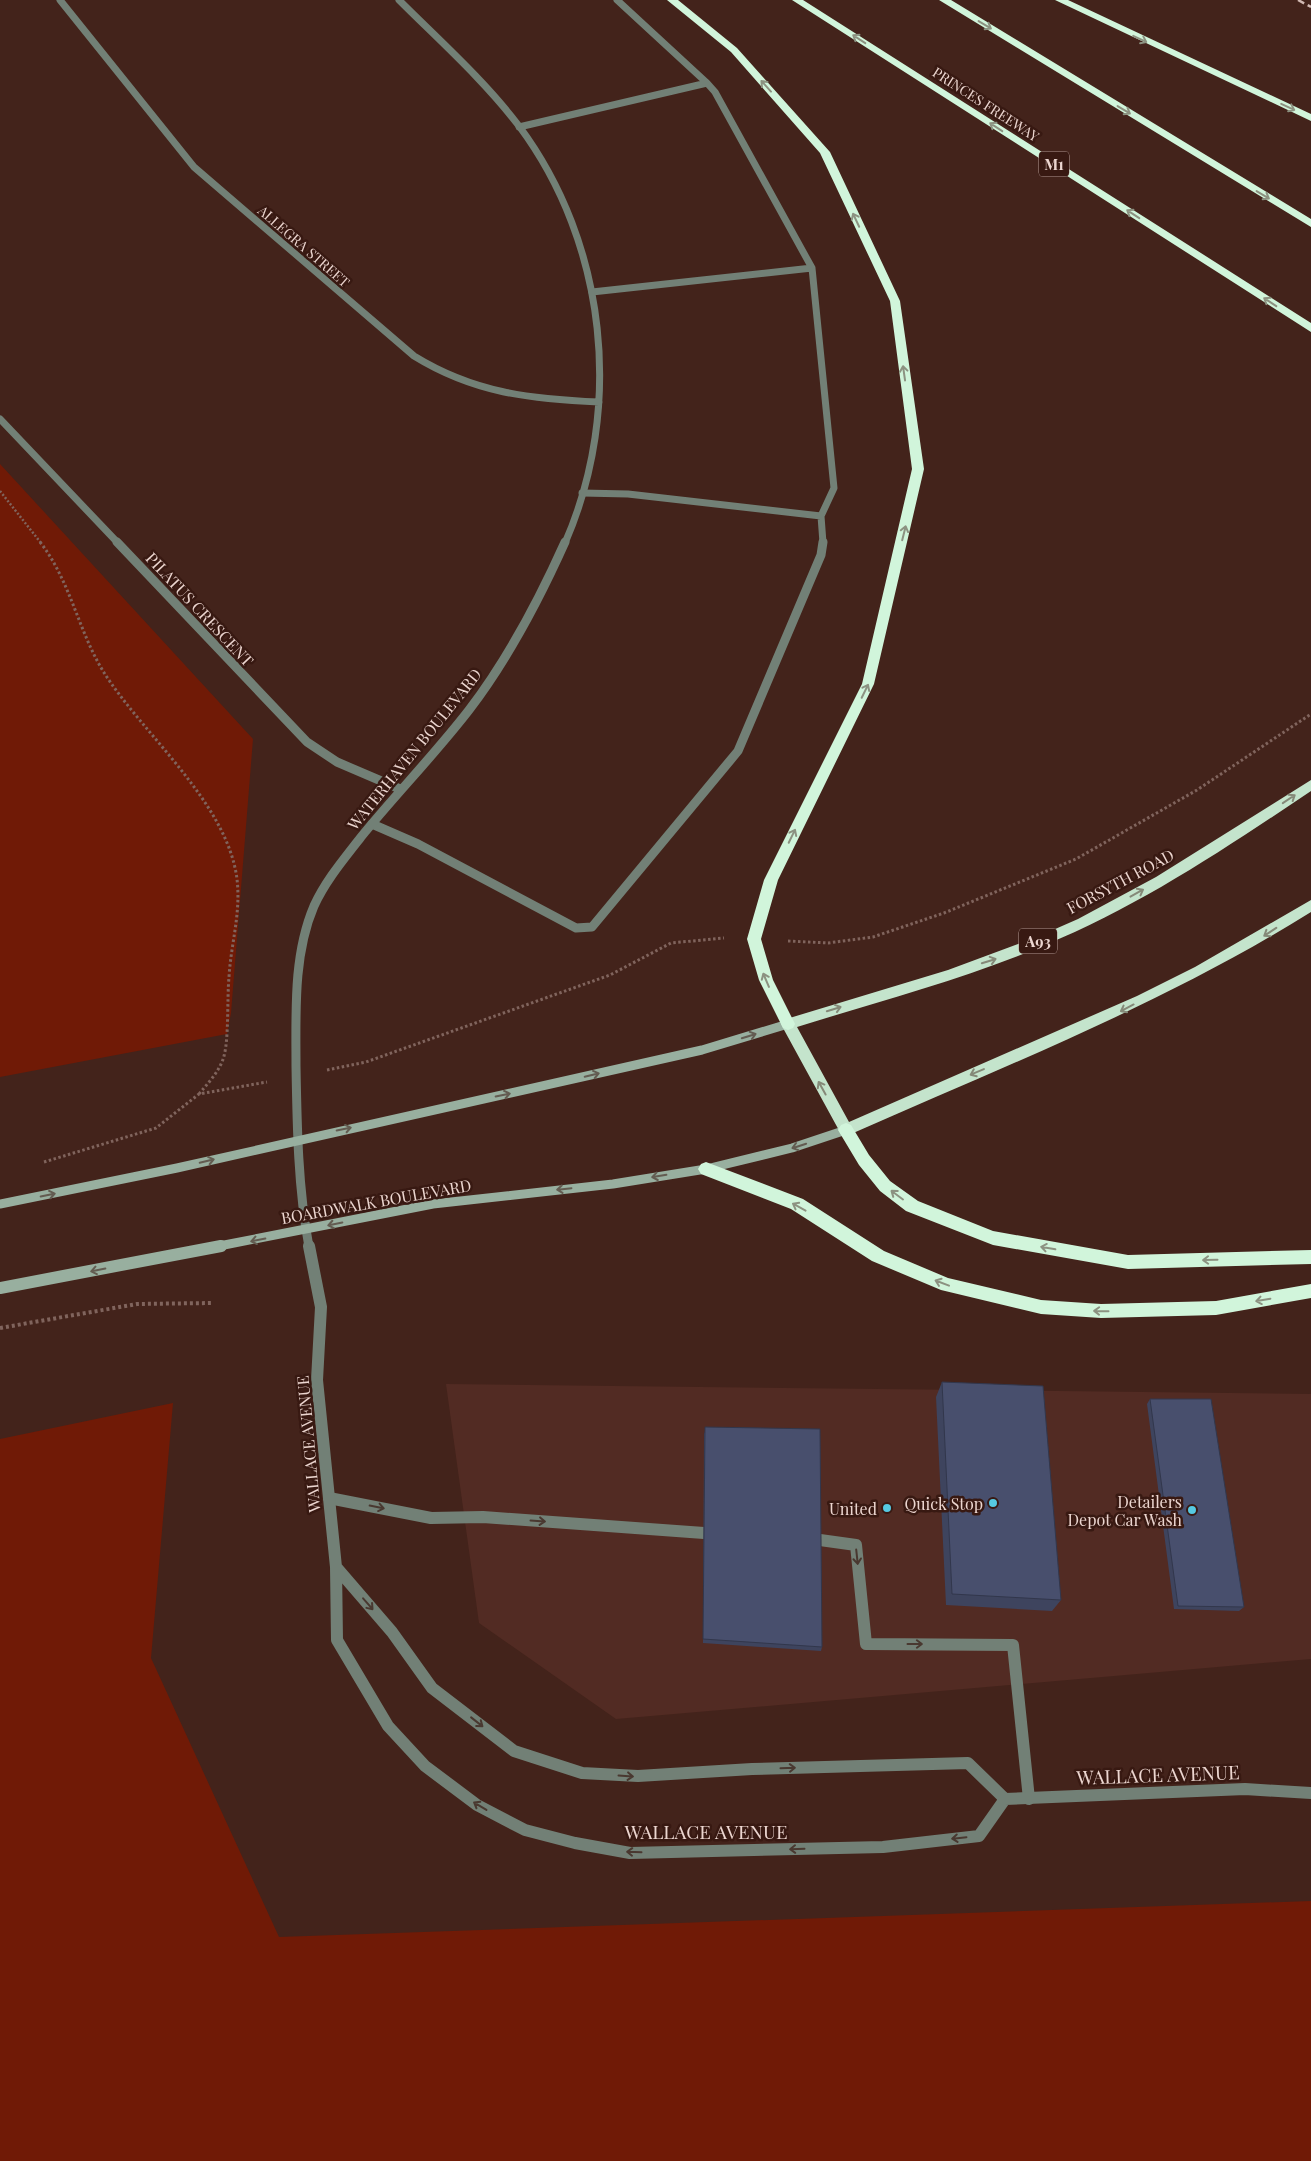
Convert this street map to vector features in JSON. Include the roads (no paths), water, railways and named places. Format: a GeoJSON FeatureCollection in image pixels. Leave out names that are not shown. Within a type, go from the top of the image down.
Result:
{"type":"FeatureCollection","features":[{"type":"Feature","properties":{"kind":"highway"},"geometry":{"type":"LineString","coordinates":[[672,0],[734,50],[825,152],[894,302],[918,469],[868,684],[771,880],[754,939],[766,980],[788,1024],[864,1160],[885,1186],[912,1206],[993,1238],[1128,1262],[1311,1257]]}},
{"type":"Feature","properties":{"kind":"highway","name":"PRINCES FREEWAY"},"geometry":{"type":"LineString","coordinates":[[797,0],[1311,328]]}},
{"type":"Feature","properties":{"kind":"highway"},"geometry":{"type":"LineString","coordinates":[[944,0],[1311,224]]}},
{"type":"Feature","properties":{"kind":"highway"},"geometry":{"type":"LineString","coordinates":[[1060,0],[1311,118]]}},
{"type":"Feature","properties":{"kind":"highway","name":"FORSYTH ROAD"},"geometry":{"type":"LineString","coordinates":[[788,1024],[1002,957],[1094,916],[1184,867],[1311,784]]}},
{"type":"Feature","properties":{"kind":"highway"},"geometry":{"type":"LineString","coordinates":[[846,1130],[1115,1014],[1266,935],[1311,905]]}},
{"type":"Feature","properties":{"kind":"highway"},"geometry":{"type":"LineString","coordinates":[[706,1169],[797,1204],[878,1256],[947,1285],[1041,1307],[1101,1311],[1216,1308],[1311,1291]]}},
{"type":"Feature","properties":{"kind":"main road"},"geometry":{"type":"LineString","coordinates":[[0,1204],[177,1168],[702,1050],[788,1024]]}},
{"type":"Feature","properties":{"kind":"main road","name":"BOARDWALK BOULEVARD"},"geometry":{"type":"LineString","coordinates":[[0,1288],[433,1204],[613,1184],[706,1169],[792,1148],[846,1130]]}},
{"type":"Feature","properties":{"kind":"street","name":"ALLEGRA STREET"},"geometry":{"type":"LineString","coordinates":[[60,0],[194,166],[414,356],[449,377],[495,392],[554,400],[598,402]]}},
{"type":"Feature","properties":{"kind":"street","name":"WATERHAVEN BOULEVARD"},"geometry":{"type":"LineString","coordinates":[[296,1140],[296,1004],[304,932],[315,904],[330,876],[400,789],[441,744],[496,673],[546,584],[566,540],[582,493],[592,451],[598,402],[600,358],[592,292],[583,253],[569,215],[544,165],[519,127],[465,64],[399,0]]}},
{"type":"Feature","properties":{"kind":"street"},"geometry":{"type":"LineString","coordinates":[[372,824],[418,844],[576,928],[592,927],[738,751],[822,555],[824,539],[821,516],[834,488],[812,268],[715,92],[617,0]]}},
{"type":"Feature","properties":{"kind":"street"},"geometry":{"type":"LineString","coordinates":[[519,127],[707,83]]}},
{"type":"Feature","properties":{"kind":"street"},"geometry":{"type":"LineString","coordinates":[[592,292],[812,268]]}},
{"type":"Feature","properties":{"kind":"street","name":"PILATUS CRESCENT"},"geometry":{"type":"LineString","coordinates":[[0,419],[307,742],[337,762],[400,789]]}},
{"type":"Feature","properties":{"kind":"street"},"geometry":{"type":"LineString","coordinates":[[582,493],[628,494],[821,516]]}},
{"type":"Feature","properties":{"kind":"street","name":"WALLACE AVENUE"},"geometry":{"type":"LineString","coordinates":[[296,1140],[306,1230],[321,1307],[317,1380],[336,1567],[337,1640],[388,1726],[425,1766],[477,1805],[525,1830],[575,1843],[630,1853],[882,1846],[979,1836],[1006,1799],[1245,1789],[1311,1794]]}},
{"type":"Feature","properties":{"kind":"street"},"geometry":{"type":"LineString","coordinates":[[329,1498],[431,1518],[483,1517],[704,1533]]}},
{"type":"Feature","properties":{"kind":"street"},"geometry":{"type":"LineString","coordinates":[[820,1540],[856,1545],[866,1644],[1013,1644],[1030,1798]]}},
{"type":"Feature","properties":{"kind":"street"},"geometry":{"type":"LineString","coordinates":[[336,1567],[392,1632],[432,1688],[514,1751],[582,1773],[638,1776],[752,1769],[968,1763],[1006,1799]]}},
{"type":"Feature","properties":{"kind":"railway"},"geometry":{"type":"LineString","coordinates":[[1298,0],[1311,7]]}},
{"type":"Feature","properties":{"kind":"place","name":"Quick Stop"},"geometry":{"type":"Point","coordinates":[993,1503]}},
{"type":"Feature","properties":{"kind":"place","name":"United"},"geometry":{"type":"Point","coordinates":[887,1508]}},
{"type":"Feature","properties":{"kind":"place","name":"Detailers Depot Car Wash"},"geometry":{"type":"Point","coordinates":[1192,1510]}}]}
